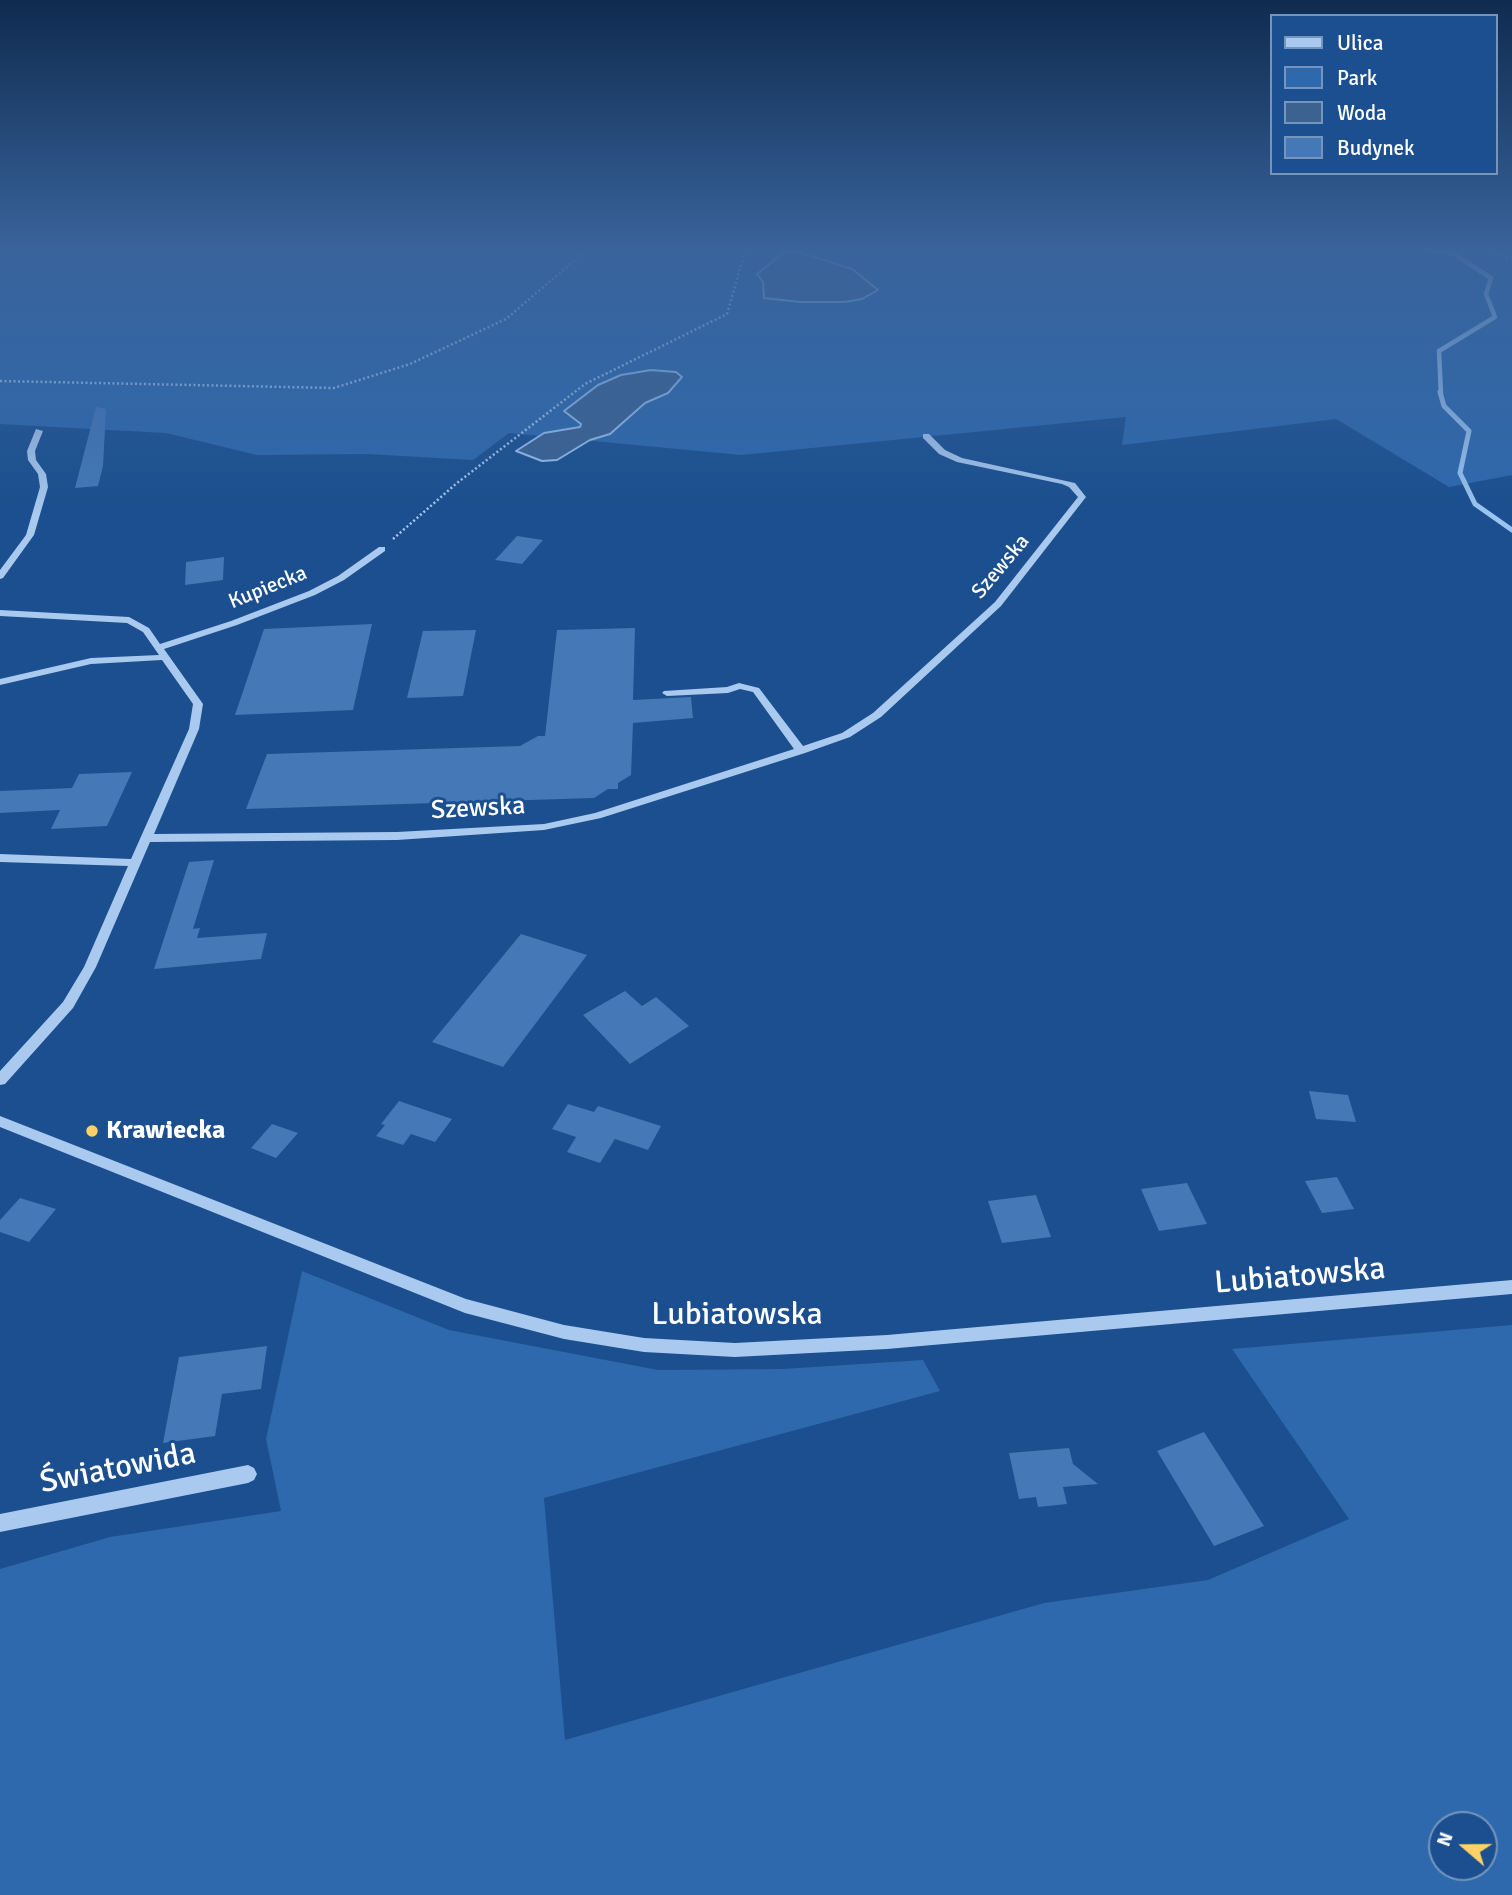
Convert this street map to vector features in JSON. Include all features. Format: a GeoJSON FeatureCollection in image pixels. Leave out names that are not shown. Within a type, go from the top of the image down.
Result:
{"type":"FeatureCollection","features":[{"type":"Feature","properties":{"kind":"street"},"geometry":{"type":"LineString","coordinates":[[0,576],[30,535],[44,486],[42,474],[32,460],[31,451],[38,431]]}},
{"type":"Feature","properties":{"kind":"street","name":"Szewska"},"geometry":{"type":"LineString","coordinates":[[146,838],[397,836],[544,827],[597,816],[846,735],[877,715],[998,604],[1082,497],[1072,485],[1064,482],[961,460],[942,452],[926,436]]}},
{"type":"Feature","properties":{"kind":"street","name":"Kupiecka"},"geometry":{"type":"LineString","coordinates":[[159,647],[234,623],[312,593],[341,578],[382,549]]}},
{"type":"Feature","properties":{"kind":"street"},"geometry":{"type":"LineString","coordinates":[[0,613],[129,620],[146,630],[198,704],[198,715],[90,967],[68,1006],[0,1080]]}},
{"type":"Feature","properties":{"kind":"street"},"geometry":{"type":"LineString","coordinates":[[0,682],[91,661],[166,657]]}},
{"type":"Feature","properties":{"kind":"street"},"geometry":{"type":"LineString","coordinates":[[667,693],[728,690],[740,686],[756,690],[801,751]]}},
{"type":"Feature","properties":{"kind":"street"},"geometry":{"type":"LineString","coordinates":[[0,858],[136,863]]}},
{"type":"Feature","properties":{"kind":"street","name":"Lubiatowska"},"geometry":{"type":"LineString","coordinates":[[0,1121],[465,1306],[564,1332],[644,1345],[735,1350],[874,1343],[1512,1287]]}},
{"type":"Feature","properties":{"kind":"street","name":"Światowida"},"geometry":{"type":"LineString","coordinates":[[0,1523],[248,1474]]}},
{"type":"Feature","properties":{"kind":"path"},"geometry":{"type":"LineString","coordinates":[[0,381],[324,389],[384,373],[469,336]]}},
{"type":"Feature","properties":{"kind":"path"},"geometry":{"type":"LineString","coordinates":[[382,549],[457,483],[585,384],[681,336]]}},
{"type":"Feature","properties":{"kind":"green space"},"geometry":{"type":"Polygon","coordinates":[[[0,336],[1512,336],[1512,475],[1449,487],[1336,419],[1122,445],[1126,417],[741,455],[509,433],[473,460],[367,454],[257,455],[166,433],[0,424],[0,336]]]}},
{"type":"Feature","properties":{"kind":"green space"},"geometry":{"type":"Polygon","coordinates":[[[302,1271],[449,1330],[658,1370],[783,1369],[923,1360],[940,1391],[544,1498],[565,1740],[1044,1603],[1208,1580],[1349,1519],[1232,1349],[1512,1325],[1512,1895],[0,1895],[0,1569],[110,1537],[281,1511],[266,1439],[302,1271]]]}},
{"type":"Feature","properties":{"kind":"water"},"geometry":{"type":"Polygon","coordinates":[[[651,370],[676,372],[682,377],[668,393],[645,403],[610,434],[590,440],[557,460],[542,461],[516,451],[544,433],[580,427],[581,424],[564,411],[598,385],[621,375],[651,370]]]}},
{"type":"Feature","properties":{"kind":"building"},"geometry":{"type":"Polygon","coordinates":[[[96,407],[106,409],[103,466],[98,486],[75,488],[96,407]]]}},
{"type":"Feature","properties":{"kind":"building"},"geometry":{"type":"Polygon","coordinates":[[[517,536],[543,540],[522,564],[495,560],[517,536]]]}},
{"type":"Feature","properties":{"kind":"building"},"geometry":{"type":"Polygon","coordinates":[[[224,557],[223,580],[185,585],[186,562],[224,557]]]}},
{"type":"Feature","properties":{"kind":"building"},"geometry":{"type":"Polygon","coordinates":[[[372,624],[353,710],[235,715],[264,629],[372,624]]]}},
{"type":"Feature","properties":{"kind":"building"},"geometry":{"type":"Polygon","coordinates":[[[635,628],[633,700],[691,697],[693,718],[633,723],[631,775],[618,783],[618,789],[608,789],[594,798],[246,809],[267,754],[520,746],[538,736],[545,736],[557,630],[635,628]]]}},
{"type":"Feature","properties":{"kind":"building"},"geometry":{"type":"Polygon","coordinates":[[[476,630],[463,696],[407,698],[423,631],[476,630]]]}},
{"type":"Feature","properties":{"kind":"building"},"geometry":{"type":"Polygon","coordinates":[[[132,772],[107,826],[51,829],[60,810],[0,813],[0,791],[72,788],[79,774],[132,772]]]}},
{"type":"Feature","properties":{"kind":"building"},"geometry":{"type":"Polygon","coordinates":[[[214,860],[193,929],[200,928],[197,938],[267,933],[261,959],[154,969],[189,862],[214,860]]]}},
{"type":"Feature","properties":{"kind":"building"},"geometry":{"type":"Polygon","coordinates":[[[521,934],[587,955],[503,1067],[432,1042],[521,934]]]}},
{"type":"Feature","properties":{"kind":"building"},"geometry":{"type":"Polygon","coordinates":[[[625,991],[642,1006],[656,997],[689,1026],[630,1064],[583,1015],[625,991]]]}},
{"type":"Feature","properties":{"kind":"building"},"geometry":{"type":"Polygon","coordinates":[[[1309,1091],[1348,1095],[1356,1122],[1316,1119],[1309,1091]]]}},
{"type":"Feature","properties":{"kind":"building"},"geometry":{"type":"Polygon","coordinates":[[[399,1101],[452,1119],[435,1142],[411,1134],[403,1145],[376,1136],[385,1125],[381,1124],[399,1101]]]}},
{"type":"Feature","properties":{"kind":"building"},"geometry":{"type":"Polygon","coordinates":[[[568,1104],[594,1112],[598,1106],[661,1126],[648,1150],[615,1139],[600,1163],[567,1152],[576,1137],[552,1129],[568,1104]]]}},
{"type":"Feature","properties":{"kind":"building"},"geometry":{"type":"Polygon","coordinates":[[[272,1124],[298,1133],[276,1158],[251,1148],[272,1124]]]}},
{"type":"Feature","properties":{"kind":"building"},"geometry":{"type":"Polygon","coordinates":[[[1337,1177],[1354,1209],[1322,1213],[1305,1181],[1337,1177]]]}},
{"type":"Feature","properties":{"kind":"building"},"geometry":{"type":"Polygon","coordinates":[[[1187,1183],[1207,1224],[1159,1231],[1141,1189],[1187,1183]]]}},
{"type":"Feature","properties":{"kind":"building"},"geometry":{"type":"Polygon","coordinates":[[[1036,1195],[1051,1237],[1002,1243],[988,1201],[1036,1195]]]}},
{"type":"Feature","properties":{"kind":"building"},"geometry":{"type":"Polygon","coordinates":[[[20,1198],[56,1209],[29,1242],[0,1232],[0,1220],[20,1198]]]}},
{"type":"Feature","properties":{"kind":"building"},"geometry":{"type":"Polygon","coordinates":[[[267,1346],[261,1389],[222,1394],[215,1436],[163,1443],[179,1357],[267,1346]]]}},
{"type":"Feature","properties":{"kind":"building"},"geometry":{"type":"Polygon","coordinates":[[[1204,1432],[1264,1526],[1214,1546],[1157,1451],[1204,1432]]]}},
{"type":"Feature","properties":{"kind":"building"},"geometry":{"type":"Polygon","coordinates":[[[1069,1448],[1073,1464],[1098,1484],[1063,1487],[1067,1504],[1038,1507],[1036,1497],[1019,1499],[1009,1453],[1069,1448]]]}},
{"type":"Feature","properties":{"kind":"waterway"},"geometry":{"type":"LineString","coordinates":[[1441,394],[1439,351],[1463,336]]}},
{"type":"Feature","properties":{"kind":"waterway"},"geometry":{"type":"LineString","coordinates":[[1440,392],[1444,406],[1469,431],[1460,473],[1475,504],[1512,530]]}},
{"type":"Feature","properties":{"kind":"place","name":"Krawiecka"},"geometry":{"type":"Point","coordinates":[92,1131]}}]}
